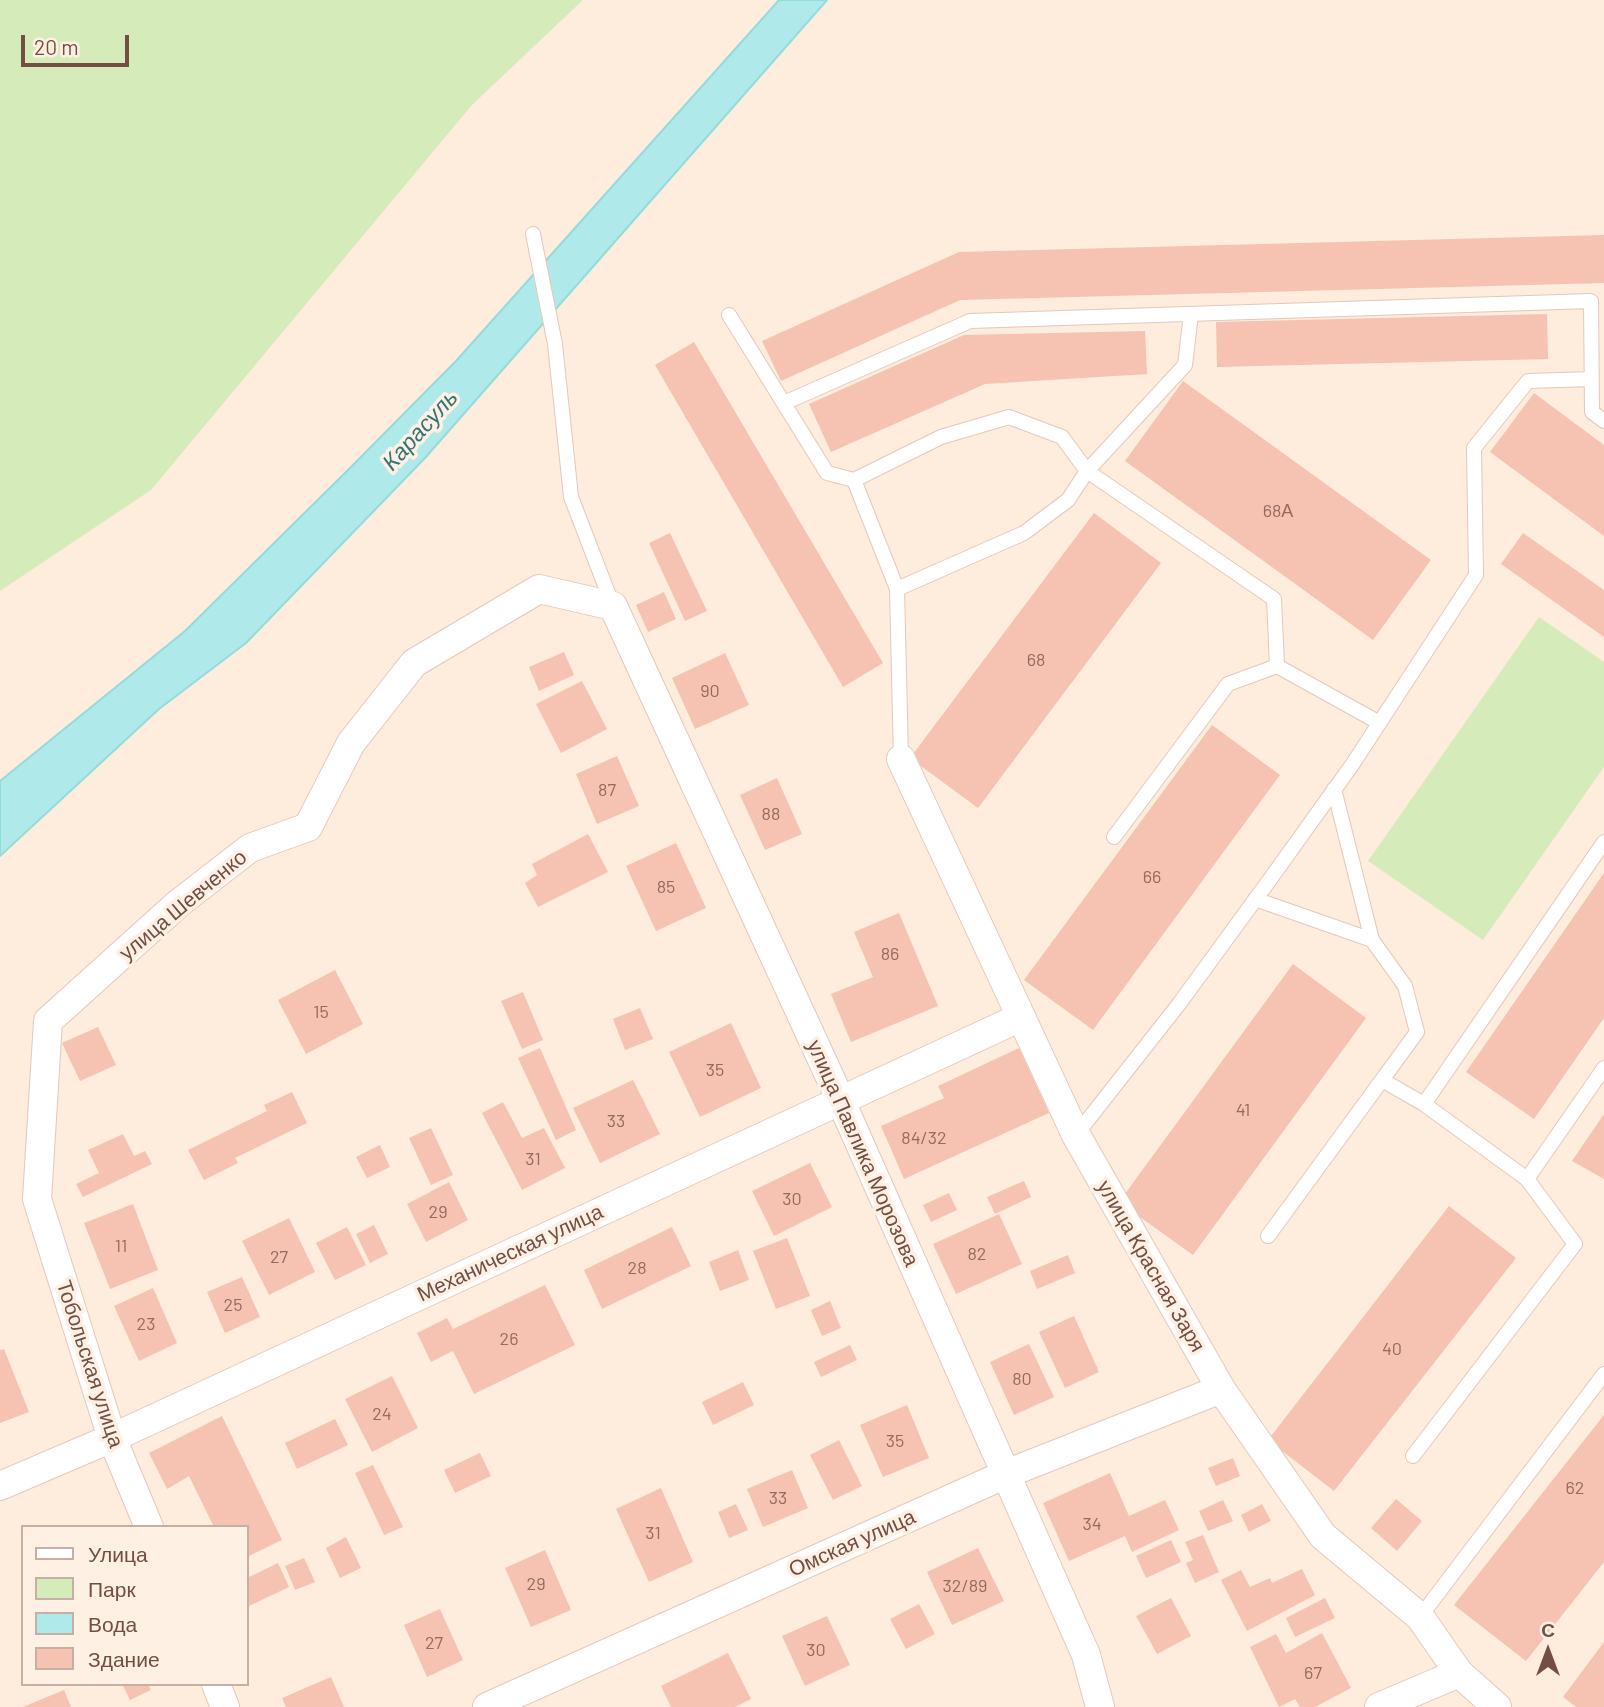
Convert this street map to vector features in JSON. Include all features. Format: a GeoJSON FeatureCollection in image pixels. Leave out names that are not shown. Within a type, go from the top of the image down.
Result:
{"type":"FeatureCollection","features":[{"type":"Feature","properties":{"kind":"street","name":"улица Шевченко"},"geometry":{"type":"LineString","coordinates":[[37,1199],[48,1021],[179,903],[250,848],[308,827],[351,743],[414,663],[539,589],[613,606]]}},
{"type":"Feature","properties":{"kind":"street","name":"улица Павлика Морозова"},"geometry":{"type":"LineString","coordinates":[[613,606],[840,1099],[1006,1474],[1086,1655],[1100,1707]]}},
{"type":"Feature","properties":{"kind":"street","name":"улица Красная Заря"},"geometry":{"type":"LineString","coordinates":[[901,759],[1019,1018],[1076,1135],[1221,1389],[1323,1536],[1420,1617],[1459,1673],[1497,1707]]}},
{"type":"Feature","properties":{"kind":"street","name":"Механическая улица"},"geometry":{"type":"LineString","coordinates":[[0,1486],[112,1438],[1019,1018]]}},
{"type":"Feature","properties":{"kind":"street","name":"Тобольская улица"},"geometry":{"type":"LineString","coordinates":[[37,1199],[112,1438],[148,1525]]}},
{"type":"Feature","properties":{"kind":"street","name":"Омская улица"},"geometry":{"type":"LineString","coordinates":[[487,1707],[1006,1474],[1221,1389]]}},
{"type":"Feature","properties":{"kind":"street"},"geometry":{"type":"LineString","coordinates":[[1379,1707],[1459,1673]]}},
{"type":"Feature","properties":{"kind":"street"},"geometry":{"type":"LineString","coordinates":[[217,1686],[225,1707]]}},
{"type":"Feature","properties":{"kind":"lane"},"geometry":{"type":"LineString","coordinates":[[533,234],[555,344],[571,497],[613,606]]}},
{"type":"Feature","properties":{"kind":"lane"},"geometry":{"type":"LineString","coordinates":[[784,403],[970,321],[1591,302],[1592,412],[1604,421]]}},
{"type":"Feature","properties":{"kind":"lane"},"geometry":{"type":"LineString","coordinates":[[897,589],[1024,533],[1068,500],[1087,471],[1185,365],[1191,314]]}},
{"type":"Feature","properties":{"kind":"lane"},"geometry":{"type":"LineString","coordinates":[[729,315],[827,473],[853,480],[942,437],[1009,417],[1062,437],[1087,471],[1274,600],[1278,666]]}},
{"type":"Feature","properties":{"kind":"lane"},"geometry":{"type":"LineString","coordinates":[[1076,1135],[1179,1004],[1335,789],[1476,575],[1474,448],[1528,381],[1591,379]]}},
{"type":"Feature","properties":{"kind":"lane"},"geometry":{"type":"LineString","coordinates":[[853,480],[897,589],[901,759]]}},
{"type":"Feature","properties":{"kind":"lane"},"geometry":{"type":"LineString","coordinates":[[1114,837],[1228,684],[1278,666],[1378,722]]}},
{"type":"Feature","properties":{"kind":"lane"},"geometry":{"type":"LineString","coordinates":[[1268,1236],[1417,1032],[1405,986],[1372,940],[1335,789]]}},
{"type":"Feature","properties":{"kind":"lane"},"geometry":{"type":"LineString","coordinates":[[1424,1104],[1604,842]]}},
{"type":"Feature","properties":{"kind":"lane"},"geometry":{"type":"LineString","coordinates":[[1255,899],[1372,940]]}},
{"type":"Feature","properties":{"kind":"lane"},"geometry":{"type":"LineString","coordinates":[[1527,1179],[1604,1068]]}},
{"type":"Feature","properties":{"kind":"lane"},"geometry":{"type":"LineString","coordinates":[[1382,1080],[1424,1104],[1527,1179],[1575,1244],[1413,1456]]}},
{"type":"Feature","properties":{"kind":"lane"},"geometry":{"type":"LineString","coordinates":[[1420,1617],[1604,1374]]}},
{"type":"Feature","properties":{"kind":"green space"},"geometry":{"type":"Polygon","coordinates":[[[0,0],[583,0],[472,105],[151,490],[0,591],[0,0]]]}},
{"type":"Feature","properties":{"kind":"green space"},"geometry":{"type":"Polygon","coordinates":[[[1539,617],[1604,662],[1604,767],[1483,940],[1368,861],[1539,617]]]}},
{"type":"Feature","properties":{"kind":"water","name":"Карасуль"},"geometry":{"type":"Polygon","coordinates":[[[779,0],[827,0],[425,458],[246,643],[159,709],[0,856],[0,781],[185,631],[349,469],[456,361],[779,0]]]}},
{"type":"Feature","properties":{"kind":"building"},"geometry":{"type":"Polygon","coordinates":[[[1604,235],[1604,283],[960,300],[781,381],[762,341],[959,252],[1604,235]]]}},
{"type":"Feature","properties":{"kind":"building"},"geometry":{"type":"Polygon","coordinates":[[[1547,314],[1548,359],[1217,367],[1216,322],[1547,314]]]}},
{"type":"Feature","properties":{"kind":"building"},"geometry":{"type":"Polygon","coordinates":[[[1145,331],[1147,374],[985,384],[831,452],[809,404],[964,335],[1145,331]]]}},
{"type":"Feature","properties":{"kind":"building"},"geometry":{"type":"Polygon","coordinates":[[[694,342],[883,663],[843,687],[655,365],[694,342]]]}},
{"type":"Feature","properties":{"kind":"building"},"geometry":{"type":"Polygon","coordinates":[[[1183,381],[1431,560],[1373,640],[1125,461],[1183,381]]]}},
{"type":"Feature","properties":{"kind":"building"},"geometry":{"type":"Polygon","coordinates":[[[1534,393],[1604,445],[1604,536],[1490,452],[1534,393]]]}},
{"type":"Feature","properties":{"kind":"building"},"geometry":{"type":"Polygon","coordinates":[[[1094,513],[1161,563],[978,808],[910,758],[1094,513]]]}},
{"type":"Feature","properties":{"kind":"building"},"geometry":{"type":"Polygon","coordinates":[[[670,533],[707,611],[685,621],[649,543],[670,533]]]}},
{"type":"Feature","properties":{"kind":"building"},"geometry":{"type":"Polygon","coordinates":[[[1523,533],[1604,590],[1604,637],[1501,564],[1523,533]]]}},
{"type":"Feature","properties":{"kind":"building"},"geometry":{"type":"Polygon","coordinates":[[[664,592],[676,619],[648,632],[636,605],[664,592]]]}},
{"type":"Feature","properties":{"kind":"building"},"geometry":{"type":"Polygon","coordinates":[[[564,652],[574,675],[539,691],[529,667],[564,652]]]}},
{"type":"Feature","properties":{"kind":"building"},"geometry":{"type":"Polygon","coordinates":[[[725,653],[749,705],[695,729],[672,678],[725,653]]]}},
{"type":"Feature","properties":{"kind":"building"},"geometry":{"type":"Polygon","coordinates":[[[582,681],[607,729],[561,753],[536,704],[582,681]]]}},
{"type":"Feature","properties":{"kind":"building"},"geometry":{"type":"Polygon","coordinates":[[[1212,725],[1280,775],[1093,1030],[1024,980],[1212,725]]]}},
{"type":"Feature","properties":{"kind":"building"},"geometry":{"type":"Polygon","coordinates":[[[617,756],[639,806],[597,824],[576,774],[617,756]]]}},
{"type":"Feature","properties":{"kind":"building"},"geometry":{"type":"Polygon","coordinates":[[[777,778],[802,834],[765,850],[740,795],[777,778]]]}},
{"type":"Feature","properties":{"kind":"building"},"geometry":{"type":"Polygon","coordinates":[[[588,834],[608,872],[538,907],[525,883],[537,875],[532,864],[588,834]]]}},
{"type":"Feature","properties":{"kind":"building"},"geometry":{"type":"Polygon","coordinates":[[[676,843],[706,908],[656,931],[626,866],[676,843]]]}},
{"type":"Feature","properties":{"kind":"building"},"geometry":{"type":"Polygon","coordinates":[[[1604,873],[1604,1018],[1534,1119],[1466,1072],[1604,873]]]}},
{"type":"Feature","properties":{"kind":"building"},"geometry":{"type":"Polygon","coordinates":[[[899,913],[938,1006],[851,1042],[831,994],[873,977],[854,932],[899,913]]]}},
{"type":"Feature","properties":{"kind":"building"},"geometry":{"type":"Polygon","coordinates":[[[1293,964],[1366,1018],[1193,1255],[1119,1202],[1293,964]]]}},
{"type":"Feature","properties":{"kind":"building"},"geometry":{"type":"Polygon","coordinates":[[[335,970],[363,1024],[306,1054],[278,1000],[335,970]]]}},
{"type":"Feature","properties":{"kind":"building"},"geometry":{"type":"Polygon","coordinates":[[[523,992],[543,1040],[522,1049],[501,1001],[523,992]]]}},
{"type":"Feature","properties":{"kind":"building"},"geometry":{"type":"Polygon","coordinates":[[[640,1008],[653,1039],[625,1050],[613,1019],[640,1008]]]}},
{"type":"Feature","properties":{"kind":"building"},"geometry":{"type":"Polygon","coordinates":[[[731,1023],[761,1088],[700,1117],[669,1052],[731,1023]]]}},
{"type":"Feature","properties":{"kind":"building"},"geometry":{"type":"Polygon","coordinates":[[[98,1027],[116,1065],[80,1081],[62,1043],[98,1027]]]}},
{"type":"Feature","properties":{"kind":"building"},"geometry":{"type":"Polygon","coordinates":[[[540,1048],[576,1130],[556,1140],[518,1058],[540,1048]]]}},
{"type":"Feature","properties":{"kind":"building"},"geometry":{"type":"Polygon","coordinates":[[[1019,1048],[1049,1113],[904,1179],[881,1126],[944,1098],[938,1086],[1019,1048]]]}},
{"type":"Feature","properties":{"kind":"building"},"geometry":{"type":"Polygon","coordinates":[[[633,1080],[660,1134],[600,1163],[573,1108],[633,1080]]]}},
{"type":"Feature","properties":{"kind":"building"},"geometry":{"type":"Polygon","coordinates":[[[292,1092],[307,1123],[235,1158],[238,1163],[204,1180],[188,1150],[267,1111],[264,1105],[292,1092]]]}},
{"type":"Feature","properties":{"kind":"building"},"geometry":{"type":"Polygon","coordinates":[[[503,1102],[522,1138],[544,1128],[565,1168],[522,1190],[482,1113],[503,1102]]]}},
{"type":"Feature","properties":{"kind":"building"},"geometry":{"type":"Polygon","coordinates":[[[1604,1114],[1604,1179],[1572,1161],[1604,1114]]]}},
{"type":"Feature","properties":{"kind":"building"},"geometry":{"type":"Polygon","coordinates":[[[431,1128],[453,1175],[431,1185],[409,1138],[431,1128]]]}},
{"type":"Feature","properties":{"kind":"building"},"geometry":{"type":"Polygon","coordinates":[[[123,1134],[134,1156],[145,1151],[152,1164],[83,1197],[76,1184],[99,1173],[88,1150],[123,1134]]]}},
{"type":"Feature","properties":{"kind":"building"},"geometry":{"type":"Polygon","coordinates":[[[380,1145],[390,1167],[367,1178],[356,1157],[380,1145]]]}},
{"type":"Feature","properties":{"kind":"building"},"geometry":{"type":"Polygon","coordinates":[[[810,1163],[832,1207],[774,1236],[752,1191],[810,1163]]]}},
{"type":"Feature","properties":{"kind":"building"},"geometry":{"type":"Polygon","coordinates":[[[1024,1181],[1031,1197],[995,1214],[987,1197],[1024,1181]]]}},
{"type":"Feature","properties":{"kind":"building"},"geometry":{"type":"Polygon","coordinates":[[[449,1182],[468,1220],[426,1242],[407,1204],[449,1182]]]}},
{"type":"Feature","properties":{"kind":"building"},"geometry":{"type":"Polygon","coordinates":[[[949,1193],[957,1210],[931,1222],[923,1205],[949,1193]]]}},
{"type":"Feature","properties":{"kind":"building"},"geometry":{"type":"Polygon","coordinates":[[[133,1204],[158,1270],[110,1289],[84,1223],[133,1204]]]}},
{"type":"Feature","properties":{"kind":"building"},"geometry":{"type":"Polygon","coordinates":[[[1449,1206],[1516,1258],[1334,1491],[1268,1440],[1449,1206]]]}},
{"type":"Feature","properties":{"kind":"building"},"geometry":{"type":"Polygon","coordinates":[[[999,1214],[1022,1264],[956,1294],[933,1244],[999,1214]]]}},
{"type":"Feature","properties":{"kind":"building"},"geometry":{"type":"Polygon","coordinates":[[[289,1218],[315,1272],[269,1295],[242,1241],[289,1218]]]}},
{"type":"Feature","properties":{"kind":"building"},"geometry":{"type":"Polygon","coordinates":[[[374,1225],[388,1254],[370,1263],[356,1234],[374,1225]]]}},
{"type":"Feature","properties":{"kind":"building"},"geometry":{"type":"Polygon","coordinates":[[[347,1227],[366,1265],[335,1280],[316,1243],[347,1227]]]}},
{"type":"Feature","properties":{"kind":"building"},"geometry":{"type":"Polygon","coordinates":[[[672,1227],[691,1266],[602,1309],[584,1270],[672,1227]]]}},
{"type":"Feature","properties":{"kind":"building"},"geometry":{"type":"Polygon","coordinates":[[[787,1238],[810,1296],[776,1309],[753,1251],[787,1238]]]}},
{"type":"Feature","properties":{"kind":"building"},"geometry":{"type":"Polygon","coordinates":[[[738,1250],[749,1280],[720,1291],[709,1262],[738,1250]]]}},
{"type":"Feature","properties":{"kind":"building"},"geometry":{"type":"Polygon","coordinates":[[[1068,1255],[1075,1273],[1037,1289],[1030,1271],[1068,1255]]]}},
{"type":"Feature","properties":{"kind":"building"},"geometry":{"type":"Polygon","coordinates":[[[242,1277],[260,1317],[225,1333],[207,1292],[242,1277]]]}},
{"type":"Feature","properties":{"kind":"building"},"geometry":{"type":"Polygon","coordinates":[[[545,1285],[575,1345],[474,1394],[453,1351],[431,1362],[417,1333],[447,1318],[453,1329],[545,1285]]]}},
{"type":"Feature","properties":{"kind":"building"},"geometry":{"type":"Polygon","coordinates":[[[153,1288],[177,1343],[139,1361],[114,1306],[153,1288]]]}},
{"type":"Feature","properties":{"kind":"building"},"geometry":{"type":"Polygon","coordinates":[[[830,1301],[841,1328],[822,1336],[811,1310],[830,1301]]]}},
{"type":"Feature","properties":{"kind":"building"},"geometry":{"type":"Polygon","coordinates":[[[1074,1316],[1099,1372],[1065,1388],[1039,1332],[1074,1316]]]}},
{"type":"Feature","properties":{"kind":"building"},"geometry":{"type":"Polygon","coordinates":[[[1029,1344],[1054,1397],[1014,1415],[990,1362],[1029,1344]]]}},
{"type":"Feature","properties":{"kind":"building"},"geometry":{"type":"Polygon","coordinates":[[[850,1345],[857,1360],[821,1377],[814,1362],[850,1345]]]}},
{"type":"Feature","properties":{"kind":"building"},"geometry":{"type":"Polygon","coordinates":[[[4,1349],[29,1412],[0,1423],[0,1350],[4,1349]]]}},
{"type":"Feature","properties":{"kind":"building"},"geometry":{"type":"Polygon","coordinates":[[[392,1376],[418,1428],[372,1452],[345,1399],[392,1376]]]}},
{"type":"Feature","properties":{"kind":"building"},"geometry":{"type":"Polygon","coordinates":[[[743,1382],[754,1405],[713,1425],[702,1402],[743,1382]]]}},
{"type":"Feature","properties":{"kind":"building"},"geometry":{"type":"Polygon","coordinates":[[[907,1405],[929,1458],[883,1477],[860,1425],[907,1405]]]}},
{"type":"Feature","properties":{"kind":"building"},"geometry":{"type":"Polygon","coordinates":[[[1604,1415],[1604,1562],[1526,1661],[1454,1605],[1604,1415]]]}},
{"type":"Feature","properties":{"kind":"building"},"geometry":{"type":"Polygon","coordinates":[[[222,1416],[282,1540],[248,1557],[248,1525],[213,1525],[189,1476],[167,1489],[149,1453],[222,1416]]]}},
{"type":"Feature","properties":{"kind":"building"},"geometry":{"type":"Polygon","coordinates":[[[335,1419],[348,1445],[297,1469],[285,1443],[335,1419]]]}},
{"type":"Feature","properties":{"kind":"building"},"geometry":{"type":"Polygon","coordinates":[[[839,1440],[862,1486],[833,1500],[810,1455],[839,1440]]]}},
{"type":"Feature","properties":{"kind":"building"},"geometry":{"type":"Polygon","coordinates":[[[480,1453],[491,1476],[455,1493],[444,1470],[480,1453]]]}},
{"type":"Feature","properties":{"kind":"building"},"geometry":{"type":"Polygon","coordinates":[[[1233,1458],[1240,1476],[1216,1486],[1208,1468],[1233,1458]]]}},
{"type":"Feature","properties":{"kind":"building"},"geometry":{"type":"Polygon","coordinates":[[[373,1465],[403,1527],[384,1535],[355,1473],[373,1465]]]}},
{"type":"Feature","properties":{"kind":"building"},"geometry":{"type":"Polygon","coordinates":[[[792,1470],[808,1508],[763,1527],[747,1489],[792,1470]]]}},
{"type":"Feature","properties":{"kind":"building"},"geometry":{"type":"Polygon","coordinates":[[[1110,1473],[1129,1516],[1165,1500],[1179,1530],[1132,1552],[1125,1536],[1069,1561],[1043,1503],[1110,1473]]]}},
{"type":"Feature","properties":{"kind":"building"},"geometry":{"type":"Polygon","coordinates":[[[661,1488],[693,1562],[649,1582],[616,1509],[661,1488]]]}},
{"type":"Feature","properties":{"kind":"building"},"geometry":{"type":"Polygon","coordinates":[[[1396,1499],[1422,1521],[1397,1551],[1371,1528],[1396,1499]]]}},
{"type":"Feature","properties":{"kind":"building"},"geometry":{"type":"Polygon","coordinates":[[[1223,1500],[1233,1521],[1208,1531],[1199,1511],[1223,1500]]]}},
{"type":"Feature","properties":{"kind":"building"},"geometry":{"type":"Polygon","coordinates":[[[736,1504],[748,1530],[729,1538],[718,1512],[736,1504]]]}},
{"type":"Feature","properties":{"kind":"building"},"geometry":{"type":"Polygon","coordinates":[[[1262,1504],[1271,1521],[1249,1532],[1241,1515],[1262,1504]]]}},
{"type":"Feature","properties":{"kind":"building"},"geometry":{"type":"Polygon","coordinates":[[[1203,1535],[1219,1572],[1195,1583],[1186,1563],[1193,1560],[1185,1542],[1203,1535]]]}},
{"type":"Feature","properties":{"kind":"building"},"geometry":{"type":"Polygon","coordinates":[[[346,1537],[361,1568],[340,1578],[326,1548],[346,1537]]]}},
{"type":"Feature","properties":{"kind":"building"},"geometry":{"type":"Polygon","coordinates":[[[1171,1540],[1181,1562],[1146,1578],[1136,1556],[1171,1540]]]}},
{"type":"Feature","properties":{"kind":"building"},"geometry":{"type":"Polygon","coordinates":[[[978,1548],[1004,1601],[952,1625],[927,1572],[978,1548]]]}},
{"type":"Feature","properties":{"kind":"building"},"geometry":{"type":"Polygon","coordinates":[[[545,1550],[571,1610],[531,1627],[505,1568],[545,1550]]]}},
{"type":"Feature","properties":{"kind":"building"},"geometry":{"type":"Polygon","coordinates":[[[304,1558],[315,1582],[295,1590],[285,1566],[304,1558]]]}},
{"type":"Feature","properties":{"kind":"building"},"geometry":{"type":"Polygon","coordinates":[[[278,1563],[289,1587],[249,1606],[248,1578],[278,1563]]]}},
{"type":"Feature","properties":{"kind":"building"},"geometry":{"type":"Polygon","coordinates":[[[1302,1569],[1315,1595],[1247,1631],[1221,1580],[1241,1570],[1250,1587],[1270,1578],[1272,1583],[1302,1569]]]}},
{"type":"Feature","properties":{"kind":"building"},"geometry":{"type":"Polygon","coordinates":[[[1171,1598],[1191,1636],[1157,1654],[1136,1616],[1171,1598]]]}},
{"type":"Feature","properties":{"kind":"building"},"geometry":{"type":"Polygon","coordinates":[[[1325,1598],[1335,1618],[1295,1637],[1286,1618],[1325,1598]]]}},
{"type":"Feature","properties":{"kind":"building"},"geometry":{"type":"Polygon","coordinates":[[[919,1604],[935,1634],[906,1649],[890,1619],[919,1604]]]}},
{"type":"Feature","properties":{"kind":"building"},"geometry":{"type":"Polygon","coordinates":[[[440,1609],[463,1660],[427,1677],[404,1625],[440,1609]]]}},
{"type":"Feature","properties":{"kind":"building"},"geometry":{"type":"Polygon","coordinates":[[[827,1616],[850,1665],[805,1686],[782,1636],[827,1616]]]}},
{"type":"Feature","properties":{"kind":"building"},"geometry":{"type":"Polygon","coordinates":[[[1322,1633],[1351,1688],[1315,1707],[1300,1707],[1295,1699],[1279,1707],[1250,1647],[1276,1634],[1286,1653],[1322,1633]]]}},
{"type":"Feature","properties":{"kind":"building"},"geometry":{"type":"Polygon","coordinates":[[[1604,1642],[1604,1707],[1576,1707],[1563,1697],[1604,1642]]]}},
{"type":"Feature","properties":{"kind":"building"},"geometry":{"type":"Polygon","coordinates":[[[728,1653],[751,1699],[735,1707],[671,1707],[661,1686],[728,1653]]]}},
{"type":"Feature","properties":{"kind":"building"},"geometry":{"type":"Polygon","coordinates":[[[331,1677],[344,1707],[286,1707],[282,1698],[331,1677]]]}},
{"type":"Feature","properties":{"kind":"building"},"geometry":{"type":"Polygon","coordinates":[[[123,1686],[149,1686],[151,1690],[130,1700],[123,1686]]]}},
{"type":"Feature","properties":{"kind":"building"},"geometry":{"type":"Polygon","coordinates":[[[64,1690],[71,1707],[23,1707],[64,1690]]]}}]}
